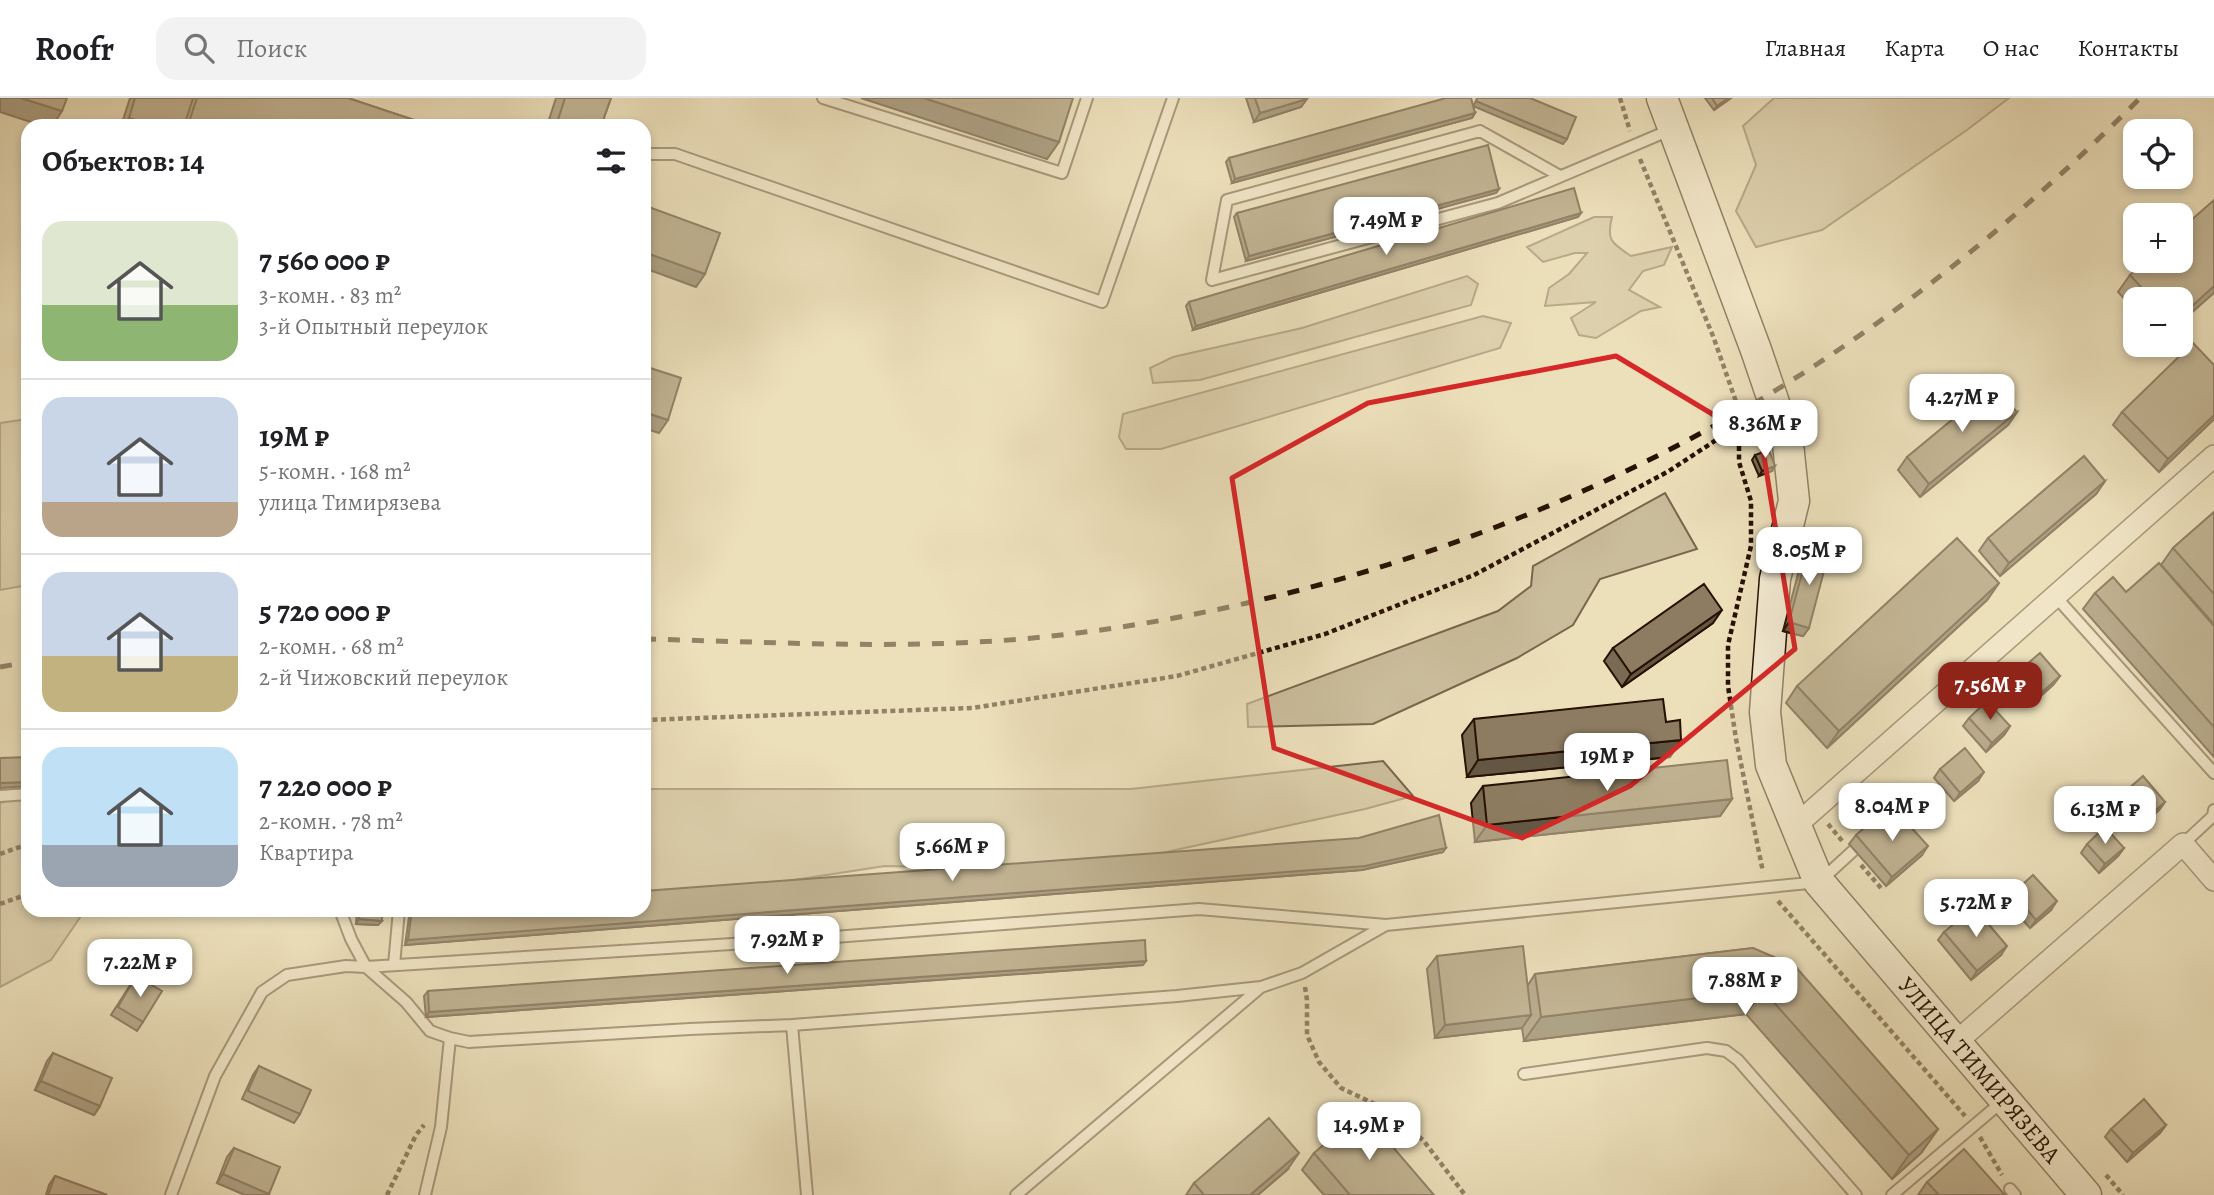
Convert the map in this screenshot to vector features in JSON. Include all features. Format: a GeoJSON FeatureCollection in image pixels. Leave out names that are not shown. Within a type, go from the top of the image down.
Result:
{"type":"FeatureCollection","features":[{"type":"Feature","properties":{"kind":"main road","name":"УЛИЦА ТИМИРЯЗЕВА"},"geometry":{"type":"LineString","coordinates":[[1662,98],[1788,444],[1794,501],[1775,579],[1765,712],[1771,765],[1794,827],[1819,881],[2086,1195]]}},
{"type":"Feature","properties":{"kind":"street"},"geometry":{"type":"LineString","coordinates":[[1794,827],[2214,456]]}},
{"type":"Feature","properties":{"kind":"street"},"geometry":{"type":"LineString","coordinates":[[1955,1043],[2183,844],[2214,880]]}},
{"type":"Feature","properties":{"kind":"lane"},"geometry":{"type":"LineString","coordinates":[[823,98],[1062,173],[1087,98]]}},
{"type":"Feature","properties":{"kind":"lane"},"geometry":{"type":"LineString","coordinates":[[651,154],[675,154],[1102,303],[1173,98]]}},
{"type":"Feature","properties":{"kind":"lane"},"geometry":{"type":"LineString","coordinates":[[1560,176],[1480,131],[1227,200],[1212,280],[1498,203],[1673,129]]}},
{"type":"Feature","properties":{"kind":"lane"},"geometry":{"type":"LineString","coordinates":[[2055,596],[2214,773]]}},
{"type":"Feature","properties":{"kind":"lane"},"geometry":{"type":"LineString","coordinates":[[0,796],[21,794]]}},
{"type":"Feature","properties":{"kind":"lane"},"geometry":{"type":"LineString","coordinates":[[2183,844],[2213,816],[2214,810]]}},
{"type":"Feature","properties":{"kind":"lane"},"geometry":{"type":"LineString","coordinates":[[171,1195],[215,1076],[262,992],[287,975],[346,967],[794,940],[1199,909],[1386,925],[1819,881],[1854,850]]}},
{"type":"Feature","properties":{"kind":"lane"},"geometry":{"type":"LineString","coordinates":[[343,917],[366,967],[406,1002],[430,1031],[469,1042],[792,1025],[1261,988],[1302,973],[1386,925]]}},
{"type":"Feature","properties":{"kind":"lane"},"geometry":{"type":"LineString","coordinates":[[394,965],[398,917]]}},
{"type":"Feature","properties":{"kind":"lane"},"geometry":{"type":"LineString","coordinates":[[1016,1195],[1261,988]]}},
{"type":"Feature","properties":{"kind":"lane"},"geometry":{"type":"LineString","coordinates":[[792,1025],[807,1195]]}},
{"type":"Feature","properties":{"kind":"lane"},"geometry":{"type":"LineString","coordinates":[[425,1195],[442,1117],[450,1038]]}},
{"type":"Feature","properties":{"kind":"lane"},"geometry":{"type":"LineString","coordinates":[[1524,1074],[1707,1048],[1726,1051],[1738,1060],[1856,1195]]}},
{"type":"Feature","properties":{"kind":"lane"},"geometry":{"type":"LineString","coordinates":[[1892,1195],[2004,1100]]}},
{"type":"Feature","properties":{"kind":"path"},"geometry":{"type":"LineString","coordinates":[[1620,98],[1634,145],[1713,336]]}},
{"type":"Feature","properties":{"kind":"path"},"geometry":{"type":"LineString","coordinates":[[651,720],[972,708],[1177,676],[1325,634],[1474,575],[1669,471],[1740,425]]}},
{"type":"Feature","properties":{"kind":"path"},"geometry":{"type":"LineString","coordinates":[[0,854],[21,846]]}},
{"type":"Feature","properties":{"kind":"path"},"geometry":{"type":"LineString","coordinates":[[0,904],[21,896]]}},
{"type":"Feature","properties":{"kind":"path"},"geometry":{"type":"LineString","coordinates":[[1302,973],[1307,1000],[1307,1035],[1319,1062],[1341,1088],[1381,1107],[1423,1140],[1465,1195]]}},
{"type":"Feature","properties":{"kind":"path"},"geometry":{"type":"LineString","coordinates":[[387,1195],[416,1135],[427,1122],[442,1117]]}},
{"type":"Feature","properties":{"kind":"path"},"geometry":{"type":"LineString","coordinates":[[1974,1126],[2013,1192]]}},
{"type":"Feature","properties":{"kind":"highlighted area"},"geometry":{"type":"Polygon","coordinates":[[[1616,356],[1762,444],[1795,649],[1630,786],[1522,838],[1274,748],[1232,478],[1368,403],[1616,356]]]}},
{"type":"Feature","properties":{"kind":"shaded area"},"geometry":{"type":"Polygon","coordinates":[[[1774,98],[2009,98],[1822,230],[1756,247],[1736,211],[1756,165],[1743,126],[1774,98]]]}},
{"type":"Feature","properties":{"kind":"shaded area"},"geometry":{"type":"Polygon","coordinates":[[[1594,217],[1612,217],[1612,241],[1631,256],[1672,247],[1664,265],[1643,271],[1629,290],[1660,307],[1641,311],[1596,338],[1579,335],[1571,318],[1596,302],[1545,306],[1549,288],[1569,274],[1587,253],[1575,253],[1543,262],[1527,247],[1594,217]]]}},
{"type":"Feature","properties":{"kind":"shaded area"},"geometry":{"type":"Polygon","coordinates":[[[1467,276],[1478,284],[1471,305],[1200,380],[1153,383],[1150,368],[1173,357],[1302,328],[1467,276]]]}},
{"type":"Feature","properties":{"kind":"shaded area"},"geometry":{"type":"Polygon","coordinates":[[[1483,316],[1511,323],[1500,348],[1161,449],[1126,449],[1119,437],[1123,414],[1483,316]]]}},
{"type":"Feature","properties":{"kind":"shaded area"},"geometry":{"type":"Polygon","coordinates":[[[21,420],[21,586],[0,590],[0,423],[21,420]]]}},
{"type":"Feature","properties":{"kind":"shaded area"},"geometry":{"type":"Polygon","coordinates":[[[1665,493],[1697,549],[1600,579],[1573,625],[1517,658],[1373,724],[1248,727],[1247,704],[1498,611],[1531,586],[1533,566],[1665,493]]]}},
{"type":"Feature","properties":{"kind":"shaded area"},"geometry":{"type":"Polygon","coordinates":[[[1383,761],[1413,796],[1365,809],[1143,857],[1059,871],[885,866],[651,902],[651,789],[1131,789],[1383,761]]]}},
{"type":"Feature","properties":{"kind":"shaded area"},"geometry":{"type":"Polygon","coordinates":[[[21,796],[21,917],[80,917],[51,960],[0,987],[0,803],[21,796]]]}},
{"type":"Feature","properties":{"kind":"building"},"geometry":{"type":"Polygon","coordinates":[[[21,98],[67,98],[62,111],[21,98]]]}},
{"type":"Feature","properties":{"kind":"building"},"geometry":{"type":"Polygon","coordinates":[[[135,98],[193,98],[186,119],[129,118],[135,98]]]}},
{"type":"Feature","properties":{"kind":"building"},"geometry":{"type":"Polygon","coordinates":[[[197,98],[348,98],[411,119],[190,119],[197,98]]]}},
{"type":"Feature","properties":{"kind":"building"},"geometry":{"type":"Polygon","coordinates":[[[565,98],[611,98],[604,119],[558,119],[565,98]]]}},
{"type":"Feature","properties":{"kind":"building"},"geometry":{"type":"Polygon","coordinates":[[[924,98],[1073,98],[1059,142],[924,98]]]}},
{"type":"Feature","properties":{"kind":"building"},"geometry":{"type":"Polygon","coordinates":[[[1255,98],[1307,98],[1307,99],[1260,113],[1255,98]]]}},
{"type":"Feature","properties":{"kind":"building"},"geometry":{"type":"Polygon","coordinates":[[[1446,98],[1471,98],[1475,113],[1235,179],[1229,158],[1446,98]]]}},
{"type":"Feature","properties":{"kind":"building"},"geometry":{"type":"Polygon","coordinates":[[[1477,98],[1530,98],[1576,117],[1567,139],[1476,101],[1477,98]]]}},
{"type":"Feature","properties":{"kind":"building"},"geometry":{"type":"Polygon","coordinates":[[[1712,98],[1728,98],[1717,106],[1712,98]]]}},
{"type":"Feature","properties":{"kind":"building"},"geometry":{"type":"Polygon","coordinates":[[[1488,145],[1499,189],[1249,256],[1237,213],[1488,145]]]}},
{"type":"Feature","properties":{"kind":"building"},"geometry":{"type":"Polygon","coordinates":[[[1574,188],[1581,213],[1196,326],[1189,302],[1574,188]]]}},
{"type":"Feature","properties":{"kind":"building"},"geometry":{"type":"Polygon","coordinates":[[[2214,200],[2214,286],[2193,305],[2193,287],[2141,287],[2130,275],[2193,273],[2193,219],[2214,200]]]}},
{"type":"Feature","properties":{"kind":"building"},"geometry":{"type":"Polygon","coordinates":[[[651,208],[720,233],[705,274],[651,255],[651,208]]]}},
{"type":"Feature","properties":{"kind":"building"},"geometry":{"type":"Polygon","coordinates":[[[2193,343],[2214,365],[2214,415],[2168,459],[2122,412],[2179,357],[2193,357],[2193,343]]]}},
{"type":"Feature","properties":{"kind":"building"},"geometry":{"type":"Polygon","coordinates":[[[651,368],[681,378],[668,420],[651,414],[651,368]]]}},
{"type":"Feature","properties":{"kind":"building"},"geometry":{"type":"Polygon","coordinates":[[[1994,385],[2017,412],[1929,484],[1907,457],[1994,385]]]}},
{"type":"Feature","properties":{"kind":"building"},"geometry":{"type":"Polygon","coordinates":[[[1769,450],[1775,466],[1762,471],[1755,455],[1769,450]]]}},
{"type":"Feature","properties":{"kind":"building"},"geometry":{"type":"Polygon","coordinates":[[[2084,456],[2105,481],[2009,563],[1988,538],[2084,456]]]}},
{"type":"Feature","properties":{"kind":"building"},"geometry":{"type":"Polygon","coordinates":[[[2214,512],[2214,594],[2173,548],[2214,512]]]}},
{"type":"Feature","properties":{"kind":"building"},"geometry":{"type":"Polygon","coordinates":[[[1957,538],[1999,583],[1839,731],[1797,686],[1957,538]]]}},
{"type":"Feature","properties":{"kind":"building"},"geometry":{"type":"Polygon","coordinates":[[[1809,547],[1829,552],[1809,628],[1789,622],[1809,547]]]}},
{"type":"Feature","properties":{"kind":"building"},"geometry":{"type":"Polygon","coordinates":[[[2159,563],[2214,626],[2214,727],[2095,593],[2113,577],[2126,592],[2159,563]]]}},
{"type":"Feature","properties":{"kind":"building"},"geometry":{"type":"Polygon","coordinates":[[[1704,584],[1722,610],[1631,674],[1613,648],[1704,584]]]}},
{"type":"Feature","properties":{"kind":"building"},"geometry":{"type":"Polygon","coordinates":[[[2040,653],[2060,676],[2041,693],[2020,670],[2040,653]]]}},
{"type":"Feature","properties":{"kind":"building"},"geometry":{"type":"Polygon","coordinates":[[[1663,699],[1666,722],[1680,720],[1681,740],[1478,760],[1474,719],[1663,699]]]}},
{"type":"Feature","properties":{"kind":"building"},"geometry":{"type":"Polygon","coordinates":[[[1987,701],[2010,726],[1992,743],[1969,718],[1987,701]]]}},
{"type":"Feature","properties":{"kind":"building"},"geometry":{"type":"Polygon","coordinates":[[[1965,748],[1984,772],[1960,793],[1940,769],[1965,748]]]}},
{"type":"Feature","properties":{"kind":"building"},"geometry":{"type":"Polygon","coordinates":[[[21,757],[21,782],[0,783],[0,758],[21,757]]]}},
{"type":"Feature","properties":{"kind":"building"},"geometry":{"type":"Polygon","coordinates":[[[1727,760],[1732,799],[1487,825],[1483,786],[1727,760]]]}},
{"type":"Feature","properties":{"kind":"building"},"geometry":{"type":"Polygon","coordinates":[[[2143,776],[2165,802],[2142,822],[2120,796],[2143,776]]]}},
{"type":"Feature","properties":{"kind":"building"},"geometry":{"type":"Polygon","coordinates":[[[1880,814],[1889,825],[1900,815],[1928,846],[1892,877],[1856,835],[1880,814]]]}},
{"type":"Feature","properties":{"kind":"building"},"geometry":{"type":"Polygon","coordinates":[[[1439,815],[1446,848],[1365,866],[408,940],[411,917],[651,917],[651,890],[1359,838],[1439,815]]]}},
{"type":"Feature","properties":{"kind":"building"},"geometry":{"type":"Polygon","coordinates":[[[2105,827],[2124,848],[2105,864],[2087,844],[2105,827]]]}},
{"type":"Feature","properties":{"kind":"building"},"geometry":{"type":"Polygon","coordinates":[[[2033,875],[2057,901],[2036,920],[2013,893],[2033,875]]]}},
{"type":"Feature","properties":{"kind":"building"},"geometry":{"type":"Polygon","coordinates":[[[1974,907],[2007,946],[1977,971],[1944,932],[1974,907]]]}},
{"type":"Feature","properties":{"kind":"building"},"geometry":{"type":"Polygon","coordinates":[[[382,917],[382,921],[359,919],[382,917]]]}},
{"type":"Feature","properties":{"kind":"building"},"geometry":{"type":"Polygon","coordinates":[[[1145,940],[1146,961],[429,1012],[428,991],[1145,940]]]}},
{"type":"Feature","properties":{"kind":"building"},"geometry":{"type":"Polygon","coordinates":[[[1523,946],[1531,1015],[1445,1025],[1437,956],[1523,946]]]}},
{"type":"Feature","properties":{"kind":"building"},"geometry":{"type":"Polygon","coordinates":[[[1753,948],[1795,966],[1938,1129],[1909,1155],[1763,990],[1541,1017],[1535,974],[1753,948]]]}},
{"type":"Feature","properties":{"kind":"building"},"geometry":{"type":"Polygon","coordinates":[[[136,976],[162,991],[143,1022],[118,1007],[136,976]]]}},
{"type":"Feature","properties":{"kind":"building"},"geometry":{"type":"Polygon","coordinates":[[[53,1053],[112,1078],[100,1106],[41,1081],[53,1053]]]}},
{"type":"Feature","properties":{"kind":"building"},"geometry":{"type":"Polygon","coordinates":[[[259,1066],[311,1090],[300,1114],[248,1091],[259,1066]]]}},
{"type":"Feature","properties":{"kind":"building"},"geometry":{"type":"Polygon","coordinates":[[[2144,1099],[2166,1125],[2133,1153],[2111,1129],[2144,1099]]]}},
{"type":"Feature","properties":{"kind":"building"},"geometry":{"type":"Polygon","coordinates":[[[1362,1111],[1434,1195],[1350,1195],[1314,1153],[1362,1111]]]}},
{"type":"Feature","properties":{"kind":"building"},"geometry":{"type":"Polygon","coordinates":[[[1269,1118],[1299,1153],[1250,1195],[1204,1195],[1194,1183],[1269,1118]]]}},
{"type":"Feature","properties":{"kind":"building"},"geometry":{"type":"Polygon","coordinates":[[[234,1148],[280,1167],[269,1194],[223,1174],[234,1148]]]}},
{"type":"Feature","properties":{"kind":"building"},"geometry":{"type":"Polygon","coordinates":[[[1964,1149],[2005,1195],[1939,1195],[1927,1182],[1964,1149]]]}},
{"type":"Feature","properties":{"kind":"building"},"geometry":{"type":"Polygon","coordinates":[[[55,1176],[107,1195],[48,1195],[55,1176]]]}},
{"type":"Feature","properties":{"kind":"railway"},"geometry":{"type":"LineString","coordinates":[[651,639],[936,644],[1033,638],[1129,626],[1226,608],[1322,584],[1416,556],[1510,522],[1601,483],[1689,440],[1823,360],[1919,292],[2010,219],[2055,180],[2140,98]]}},
{"type":"Feature","properties":{"kind":"railway"},"geometry":{"type":"LineString","coordinates":[[0,667],[21,663]]}}]}
